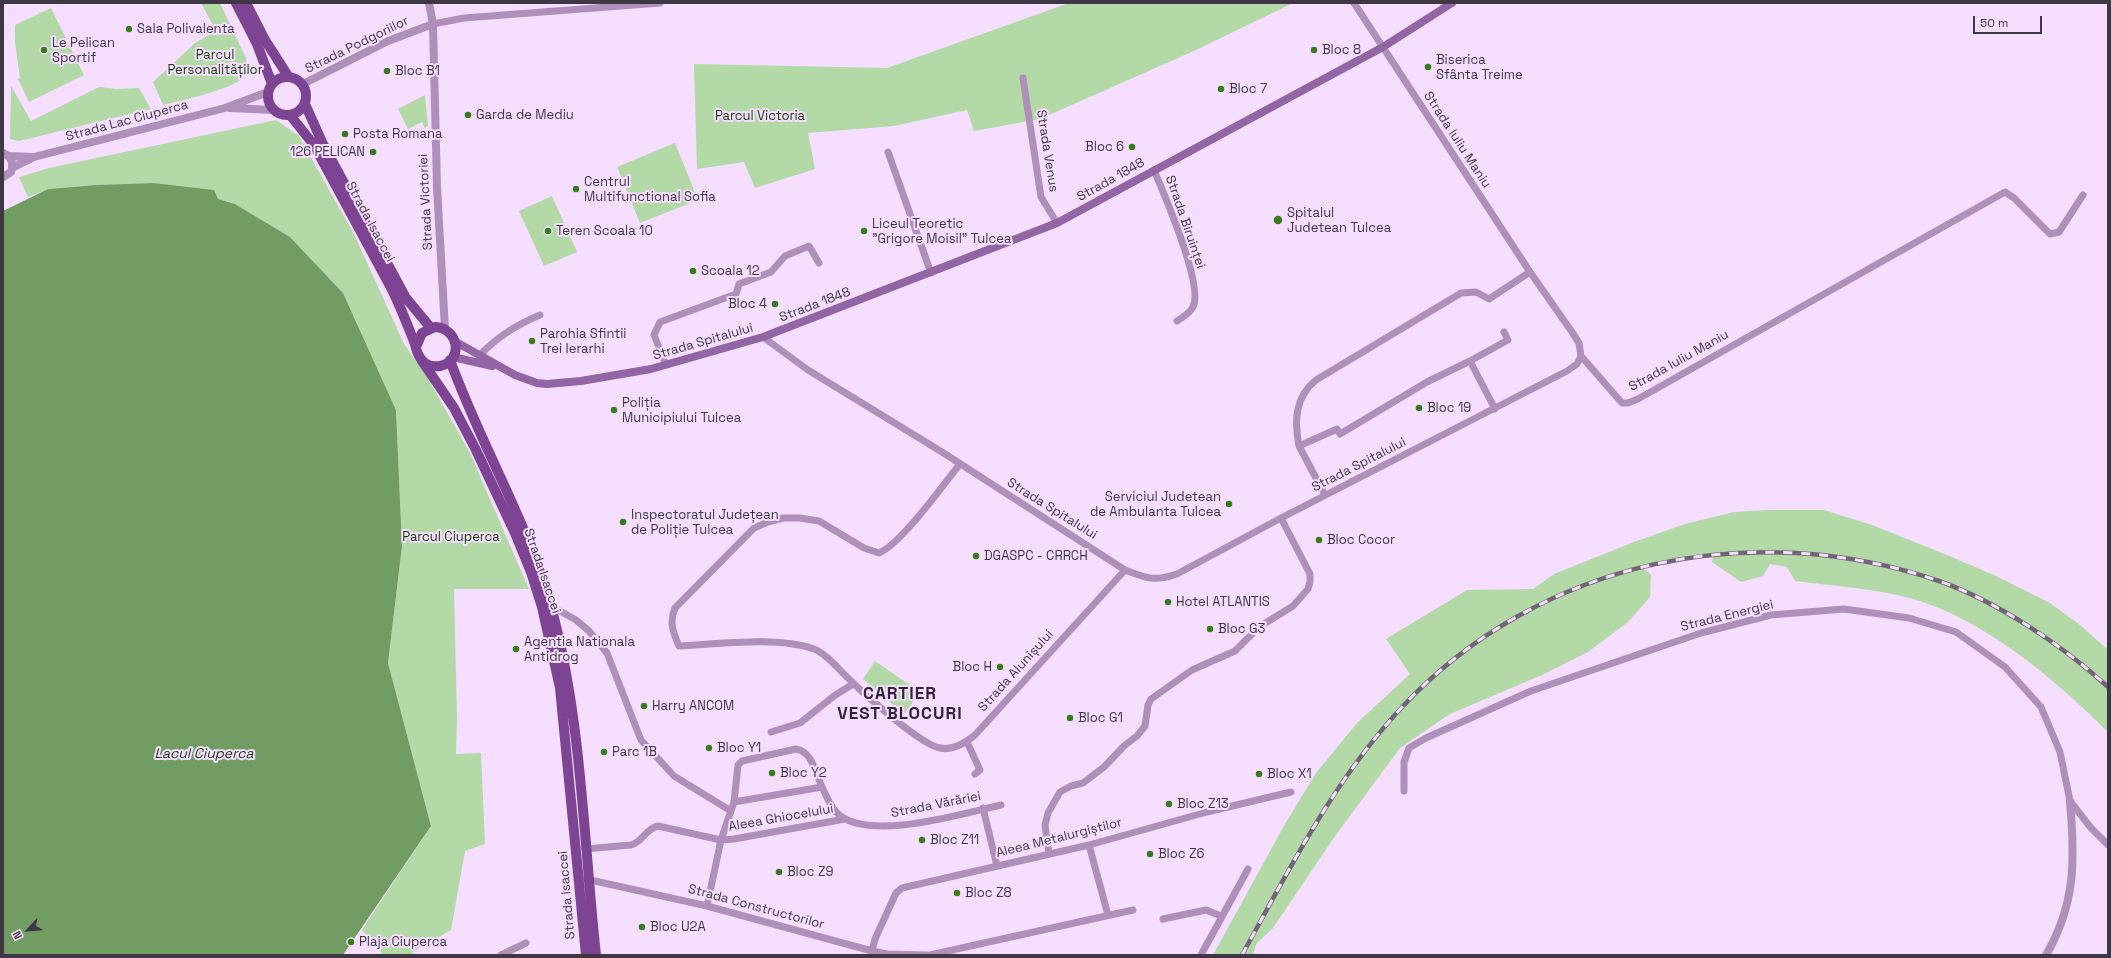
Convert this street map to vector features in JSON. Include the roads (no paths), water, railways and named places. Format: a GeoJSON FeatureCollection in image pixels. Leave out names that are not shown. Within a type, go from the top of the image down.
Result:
{"type":"FeatureCollection","features":[{"type":"Feature","properties":{"kind":"main road"},"geometry":{"type":"LineString","coordinates":[[236,3],[257,44],[270,88]]}},
{"type":"Feature","properties":{"kind":"main road"},"geometry":{"type":"LineString","coordinates":[[246,3],[265,40],[288,76]]}},
{"type":"Feature","properties":{"kind":"main road","name":"Strada 1848"},"geometry":{"type":"LineString","coordinates":[[763,337],[1057,223],[1383,47],[1452,3]]}},
{"type":"Feature","properties":{"kind":"main road"},"geometry":{"type":"LineString","coordinates":[[303,84],[298,79],[288,76],[276,80],[270,88],[268,98],[274,110],[284,115],[290,115],[298,112],[305,104]]}},
{"type":"Feature","properties":{"kind":"main road","name":"Strada Isaccei"},"geometry":{"type":"LineString","coordinates":[[303,84],[306,93],[305,104],[322,142],[406,298],[430,327]]}},
{"type":"Feature","properties":{"kind":"main road","name":"Strada Isaccei"},"geometry":{"type":"LineString","coordinates":[[290,115],[314,145],[398,302],[422,360],[454,408],[476,450],[521,548],[542,607],[560,688],[583,878],[596,955]]}},
{"type":"Feature","properties":{"kind":"main road"},"geometry":{"type":"LineString","coordinates":[[416,347],[422,333],[430,327],[445,329],[452,334],[456,342],[452,359],[445,364],[433,366],[422,360]]}},
{"type":"Feature","properties":{"kind":"main road","name":"Strada Spitalului"},"geometry":{"type":"LineString","coordinates":[[456,342],[499,368],[526,380],[547,384],[623,375],[666,365],[763,337]]}},
{"type":"Feature","properties":{"kind":"main road","name":"Strada Isaccei"},"geometry":{"type":"LineString","coordinates":[[452,359],[463,396],[525,529],[551,606],[570,702],[585,849],[583,878],[586,955]]}},
{"type":"Feature","properties":{"kind":"main road","name":"Strada Spitalului"},"geometry":{"type":"LineString","coordinates":[[452,359],[499,368]]}},
{"type":"Feature","properties":{"kind":"street","name":"Strada Victoriei"},"geometry":{"type":"LineString","coordinates":[[429,3],[433,24],[437,187],[445,329]]}},
{"type":"Feature","properties":{"kind":"street","name":"Strada Podgoriilor"},"geometry":{"type":"LineString","coordinates":[[303,84],[388,41],[433,24],[464,18],[658,3]]}},
{"type":"Feature","properties":{"kind":"street","name":"Strada Iuliu Maniu"},"geometry":{"type":"LineString","coordinates":[[1354,3],[1530,272],[1572,332],[1579,344],[1581,356],[1622,404],[1628,403],[2004,192],[2014,198],[2050,234],[2059,232],[2083,195]]}},
{"type":"Feature","properties":{"kind":"street","name":"Strada Venus"},"geometry":{"type":"LineString","coordinates":[[1023,78],[1041,196],[1057,223]]}},
{"type":"Feature","properties":{"kind":"street","name":"Strada Lac Ciuperca"},"geometry":{"type":"LineString","coordinates":[[3,177],[8,174],[12,168],[34,157],[225,108],[270,88]]}},
{"type":"Feature","properties":{"kind":"street","name":"Strada Lac Ciuperca"},"geometry":{"type":"LineString","coordinates":[[225,108],[274,110]]}},
{"type":"Feature","properties":{"kind":"street"},"geometry":{"type":"LineString","coordinates":[[888,152],[931,273]]}},
{"type":"Feature","properties":{"kind":"street","name":"Strada Lac Ciuperca"},"geometry":{"type":"LineString","coordinates":[[6,155],[34,157]]}},
{"type":"Feature","properties":{"kind":"street"},"geometry":{"type":"LineString","coordinates":[[6,155],[12,168]]}},
{"type":"Feature","properties":{"kind":"street","name":"Strada Biruinței"},"geometry":{"type":"LineString","coordinates":[[1154,170],[1182,241],[1195,292],[1194,306],[1187,315],[1177,321]]}},
{"type":"Feature","properties":{"kind":"street"},"geometry":{"type":"LineString","coordinates":[[666,365],[654,335],[660,322],[736,294],[739,284],[771,272],[785,256],[809,246],[819,263]]}},
{"type":"Feature","properties":{"kind":"street"},"geometry":{"type":"LineString","coordinates":[[1325,495],[1299,446],[1295,426],[1300,399],[1308,387],[1316,380],[1461,293],[1476,292],[1489,299],[1530,272]]}},
{"type":"Feature","properties":{"kind":"street"},"geometry":{"type":"LineString","coordinates":[[479,356],[494,342],[527,320],[540,315]]}},
{"type":"Feature","properties":{"kind":"street"},"geometry":{"type":"LineString","coordinates":[[1299,446],[1337,429],[1340,434],[1427,382],[1508,340],[1504,332]]}},
{"type":"Feature","properties":{"kind":"street","name":"Strada Spitalului"},"geometry":{"type":"LineString","coordinates":[[763,337],[808,370],[960,464],[1126,570],[1144,578],[1162,579],[1176,574],[1325,495],[1567,371],[1577,364],[1581,356]]}},
{"type":"Feature","properties":{"kind":"street"},"geometry":{"type":"LineString","coordinates":[[1470,360],[1495,409]]}},
{"type":"Feature","properties":{"kind":"street","name":"Strada Alunișului"},"geometry":{"type":"LineString","coordinates":[[960,464],[913,523],[883,552],[875,553],[864,548],[818,521],[800,518],[784,518],[768,522],[754,528],[675,608],[671,618],[672,628],[679,646],[752,642],[794,644],[817,650],[853,684],[922,741],[932,746],[949,749],[967,742],[1126,570]]}},
{"type":"Feature","properties":{"kind":"street"},"geometry":{"type":"LineString","coordinates":[[1049,854],[1045,825],[1048,813],[1060,792],[1071,786],[1083,783],[1137,736],[1145,726],[1148,705],[1151,698],[1192,670],[1235,650],[1259,627],[1293,606],[1304,594],[1310,582],[1310,574],[1281,518]]}},
{"type":"Feature","properties":{"kind":"street"},"geometry":{"type":"LineString","coordinates":[[551,606],[576,620],[594,635],[607,653],[641,740],[674,776],[731,811]]}},
{"type":"Feature","properties":{"kind":"street","name":"Strada Energiei"},"geometry":{"type":"LineString","coordinates":[[1404,791],[1404,762],[1409,748],[1426,738],[1531,691],[1701,633],[1771,615],[1844,609],[1909,618],[1956,632],[2005,667],[2041,708],[2060,752],[2070,801],[2074,846],[2072,887],[2067,909],[2057,937],[2046,955]]}},
{"type":"Feature","properties":{"kind":"street"},"geometry":{"type":"LineString","coordinates":[[771,732],[800,723],[834,696],[853,684]]}},
{"type":"Feature","properties":{"kind":"street"},"geometry":{"type":"LineString","coordinates":[[967,742],[980,770],[975,774]]}},
{"type":"Feature","properties":{"kind":"street"},"geometry":{"type":"LineString","coordinates":[[707,906],[721,840],[734,802],[736,769],[742,761],[796,749],[804,751],[809,756],[822,786],[837,813],[845,819]]}},
{"type":"Feature","properties":{"kind":"street"},"geometry":{"type":"LineString","coordinates":[[734,802],[822,786]]}},
{"type":"Feature","properties":{"kind":"street","name":"Aleea Metalurgiștilor"},"geometry":{"type":"LineString","coordinates":[[871,953],[896,893],[902,888],[1089,845],[1207,812],[1291,792]]}},
{"type":"Feature","properties":{"kind":"street"},"geometry":{"type":"LineString","coordinates":[[2070,801],[2091,828],[2108,845]]}},
{"type":"Feature","properties":{"kind":"street","name":"Strada Vărăriei"},"geometry":{"type":"LineString","coordinates":[[845,819],[884,827],[905,825],[1001,805]]}},
{"type":"Feature","properties":{"kind":"street"},"geometry":{"type":"LineString","coordinates":[[983,808],[996,866]]}},
{"type":"Feature","properties":{"kind":"street","name":"Aleea Ghiocelului"},"geometry":{"type":"LineString","coordinates":[[585,849],[638,843],[650,829],[658,826],[721,840],[734,840],[845,819]]}},
{"type":"Feature","properties":{"kind":"street"},"geometry":{"type":"LineString","coordinates":[[1089,845],[1108,916]]}},
{"type":"Feature","properties":{"kind":"street"},"geometry":{"type":"LineString","coordinates":[[1201,955],[1248,869]]}},
{"type":"Feature","properties":{"kind":"street","name":"Strada Constructorilor"},"geometry":{"type":"LineString","coordinates":[[583,878],[707,906],[871,953],[887,954],[929,955],[960,952],[1133,910]]}},
{"type":"Feature","properties":{"kind":"street"},"geometry":{"type":"LineString","coordinates":[[1163,919],[1206,910],[1221,916]]}},
{"type":"Feature","properties":{"kind":"street"},"geometry":{"type":"LineString","coordinates":[[500,955],[526,943]]}},
{"type":"Feature","properties":{"kind":"water","name":"Lacul Ciuperca"},"geometry":{"type":"Polygon","coordinates":[[[153,183],[214,190],[218,199],[235,204],[290,237],[343,293],[396,410],[402,546],[388,663],[431,826],[343,955],[3,955],[3,211],[48,189],[96,185],[153,183]]]}},
{"type":"Feature","properties":{"kind":"railway"},"geometry":{"type":"LineString","coordinates":[[1242,955],[1296,857],[1335,793],[1379,733],[1404,705],[1459,655],[1519,615],[1584,585],[1653,565],[1724,554],[1796,553],[1868,562],[1939,581],[1984,601],[2028,626],[2050,641],[2090,671],[2108,687]]}},
{"type":"Feature","properties":{"kind":"place","name":"Sala Polivalenta"},"geometry":{"type":"Point","coordinates":[129,29]}},
{"type":"Feature","properties":{"kind":"place","name":"Le Pelican Sportif"},"geometry":{"type":"Point","coordinates":[44,50]}},
{"type":"Feature","properties":{"kind":"place","name":"Bloc 8"},"geometry":{"type":"Point","coordinates":[1314,50]}},
{"type":"Feature","properties":{"kind":"place","name":"Biserica Sfânta Treime"},"geometry":{"type":"Point","coordinates":[1428,67]}},
{"type":"Feature","properties":{"kind":"place","name":"Bloc B1"},"geometry":{"type":"Point","coordinates":[387,71]}},
{"type":"Feature","properties":{"kind":"place","name":"Bloc 7"},"geometry":{"type":"Point","coordinates":[1221,89]}},
{"type":"Feature","properties":{"kind":"place","name":"Garda de Mediu"},"geometry":{"type":"Point","coordinates":[468,115]}},
{"type":"Feature","properties":{"kind":"place","name":"Posta Romana"},"geometry":{"type":"Point","coordinates":[345,134]}},
{"type":"Feature","properties":{"kind":"place","name":"Bloc 6"},"geometry":{"type":"Point","coordinates":[1132,147]}},
{"type":"Feature","properties":{"kind":"place","name":"126 PELICAN"},"geometry":{"type":"Point","coordinates":[373,152]}},
{"type":"Feature","properties":{"kind":"place","name":"Centrul Multifunctional Sofia"},"geometry":{"type":"Point","coordinates":[576,189]}},
{"type":"Feature","properties":{"kind":"place","name":"Spitalul Judetean Tulcea"},"geometry":{"type":"Point","coordinates":[1278,220]}},
{"type":"Feature","properties":{"kind":"place","name":"Teren Scoala 10"},"geometry":{"type":"Point","coordinates":[548,231]}},
{"type":"Feature","properties":{"kind":"place","name":"Liceul Teoretic \"Grigore Moisil\" Tulcea"},"geometry":{"type":"Point","coordinates":[864,231]}},
{"type":"Feature","properties":{"kind":"place","name":"Scoala 12"},"geometry":{"type":"Point","coordinates":[693,271]}},
{"type":"Feature","properties":{"kind":"place","name":"Bloc 4"},"geometry":{"type":"Point","coordinates":[775,304]}},
{"type":"Feature","properties":{"kind":"place","name":"Parohia Sfintii Trei Ierarhi"},"geometry":{"type":"Point","coordinates":[532,341]}},
{"type":"Feature","properties":{"kind":"place","name":"Bloc 19"},"geometry":{"type":"Point","coordinates":[1419,408]}},
{"type":"Feature","properties":{"kind":"place","name":"Poliția Municipiului Tulcea"},"geometry":{"type":"Point","coordinates":[614,410]}},
{"type":"Feature","properties":{"kind":"place","name":"Serviciul Judetean de Ambulanta Tulcea"},"geometry":{"type":"Point","coordinates":[1229,504]}},
{"type":"Feature","properties":{"kind":"place","name":"Inspectoratul Județean de Poliție Tulcea"},"geometry":{"type":"Point","coordinates":[623,522]}},
{"type":"Feature","properties":{"kind":"place","name":"Bloc Cocor"},"geometry":{"type":"Point","coordinates":[1319,540]}},
{"type":"Feature","properties":{"kind":"place","name":"DGASPC - CRRCH"},"geometry":{"type":"Point","coordinates":[976,556]}},
{"type":"Feature","properties":{"kind":"place","name":"Hotel ATLANTIS"},"geometry":{"type":"Point","coordinates":[1168,602]}},
{"type":"Feature","properties":{"kind":"place","name":"Bloc G3"},"geometry":{"type":"Point","coordinates":[1210,629]}},
{"type":"Feature","properties":{"kind":"place","name":"Agentia Nationala Antidrog"},"geometry":{"type":"Point","coordinates":[516,649]}},
{"type":"Feature","properties":{"kind":"place","name":"Bloc H"},"geometry":{"type":"Point","coordinates":[1000,667]}},
{"type":"Feature","properties":{"kind":"place","name":"Harry ANCOM"},"geometry":{"type":"Point","coordinates":[644,706]}},
{"type":"Feature","properties":{"kind":"place","name":"Bloc G1"},"geometry":{"type":"Point","coordinates":[1070,718]}},
{"type":"Feature","properties":{"kind":"place","name":"Bloc Y1"},"geometry":{"type":"Point","coordinates":[709,748]}},
{"type":"Feature","properties":{"kind":"place","name":"Parc 1B"},"geometry":{"type":"Point","coordinates":[604,752]}},
{"type":"Feature","properties":{"kind":"place","name":"Bloc Y2"},"geometry":{"type":"Point","coordinates":[772,773]}},
{"type":"Feature","properties":{"kind":"place","name":"Bloc X1"},"geometry":{"type":"Point","coordinates":[1259,774]}},
{"type":"Feature","properties":{"kind":"place","name":"Bloc Z13"},"geometry":{"type":"Point","coordinates":[1169,804]}},
{"type":"Feature","properties":{"kind":"place","name":"Bloc Z11"},"geometry":{"type":"Point","coordinates":[922,840]}},
{"type":"Feature","properties":{"kind":"place","name":"Bloc Z6"},"geometry":{"type":"Point","coordinates":[1150,854]}},
{"type":"Feature","properties":{"kind":"place","name":"Bloc Z9"},"geometry":{"type":"Point","coordinates":[779,872]}},
{"type":"Feature","properties":{"kind":"place","name":"Bloc Z8"},"geometry":{"type":"Point","coordinates":[957,893]}},
{"type":"Feature","properties":{"kind":"place","name":"Bloc U2A"},"geometry":{"type":"Point","coordinates":[642,927]}},
{"type":"Feature","properties":{"kind":"place","name":"Plaja Ciuperca"},"geometry":{"type":"Point","coordinates":[351,942]}},
{"type":"Feature","properties":{"kind":"district","name":"CARTIER VEST BLOCURI"},"geometry":{"type":"Point","coordinates":[900,704]}},
{"type":"Feature","properties":{"kind":"park label","name":"Parcul Personalităților"},"geometry":{"type":"Point","coordinates":[215,62]}},
{"type":"Feature","properties":{"kind":"park label","name":"Parcul Victoria"},"geometry":{"type":"Point","coordinates":[760,116]}},
{"type":"Feature","properties":{"kind":"park label","name":"Parcul Ciuperca"},"geometry":{"type":"Point","coordinates":[451,537]}}]}
